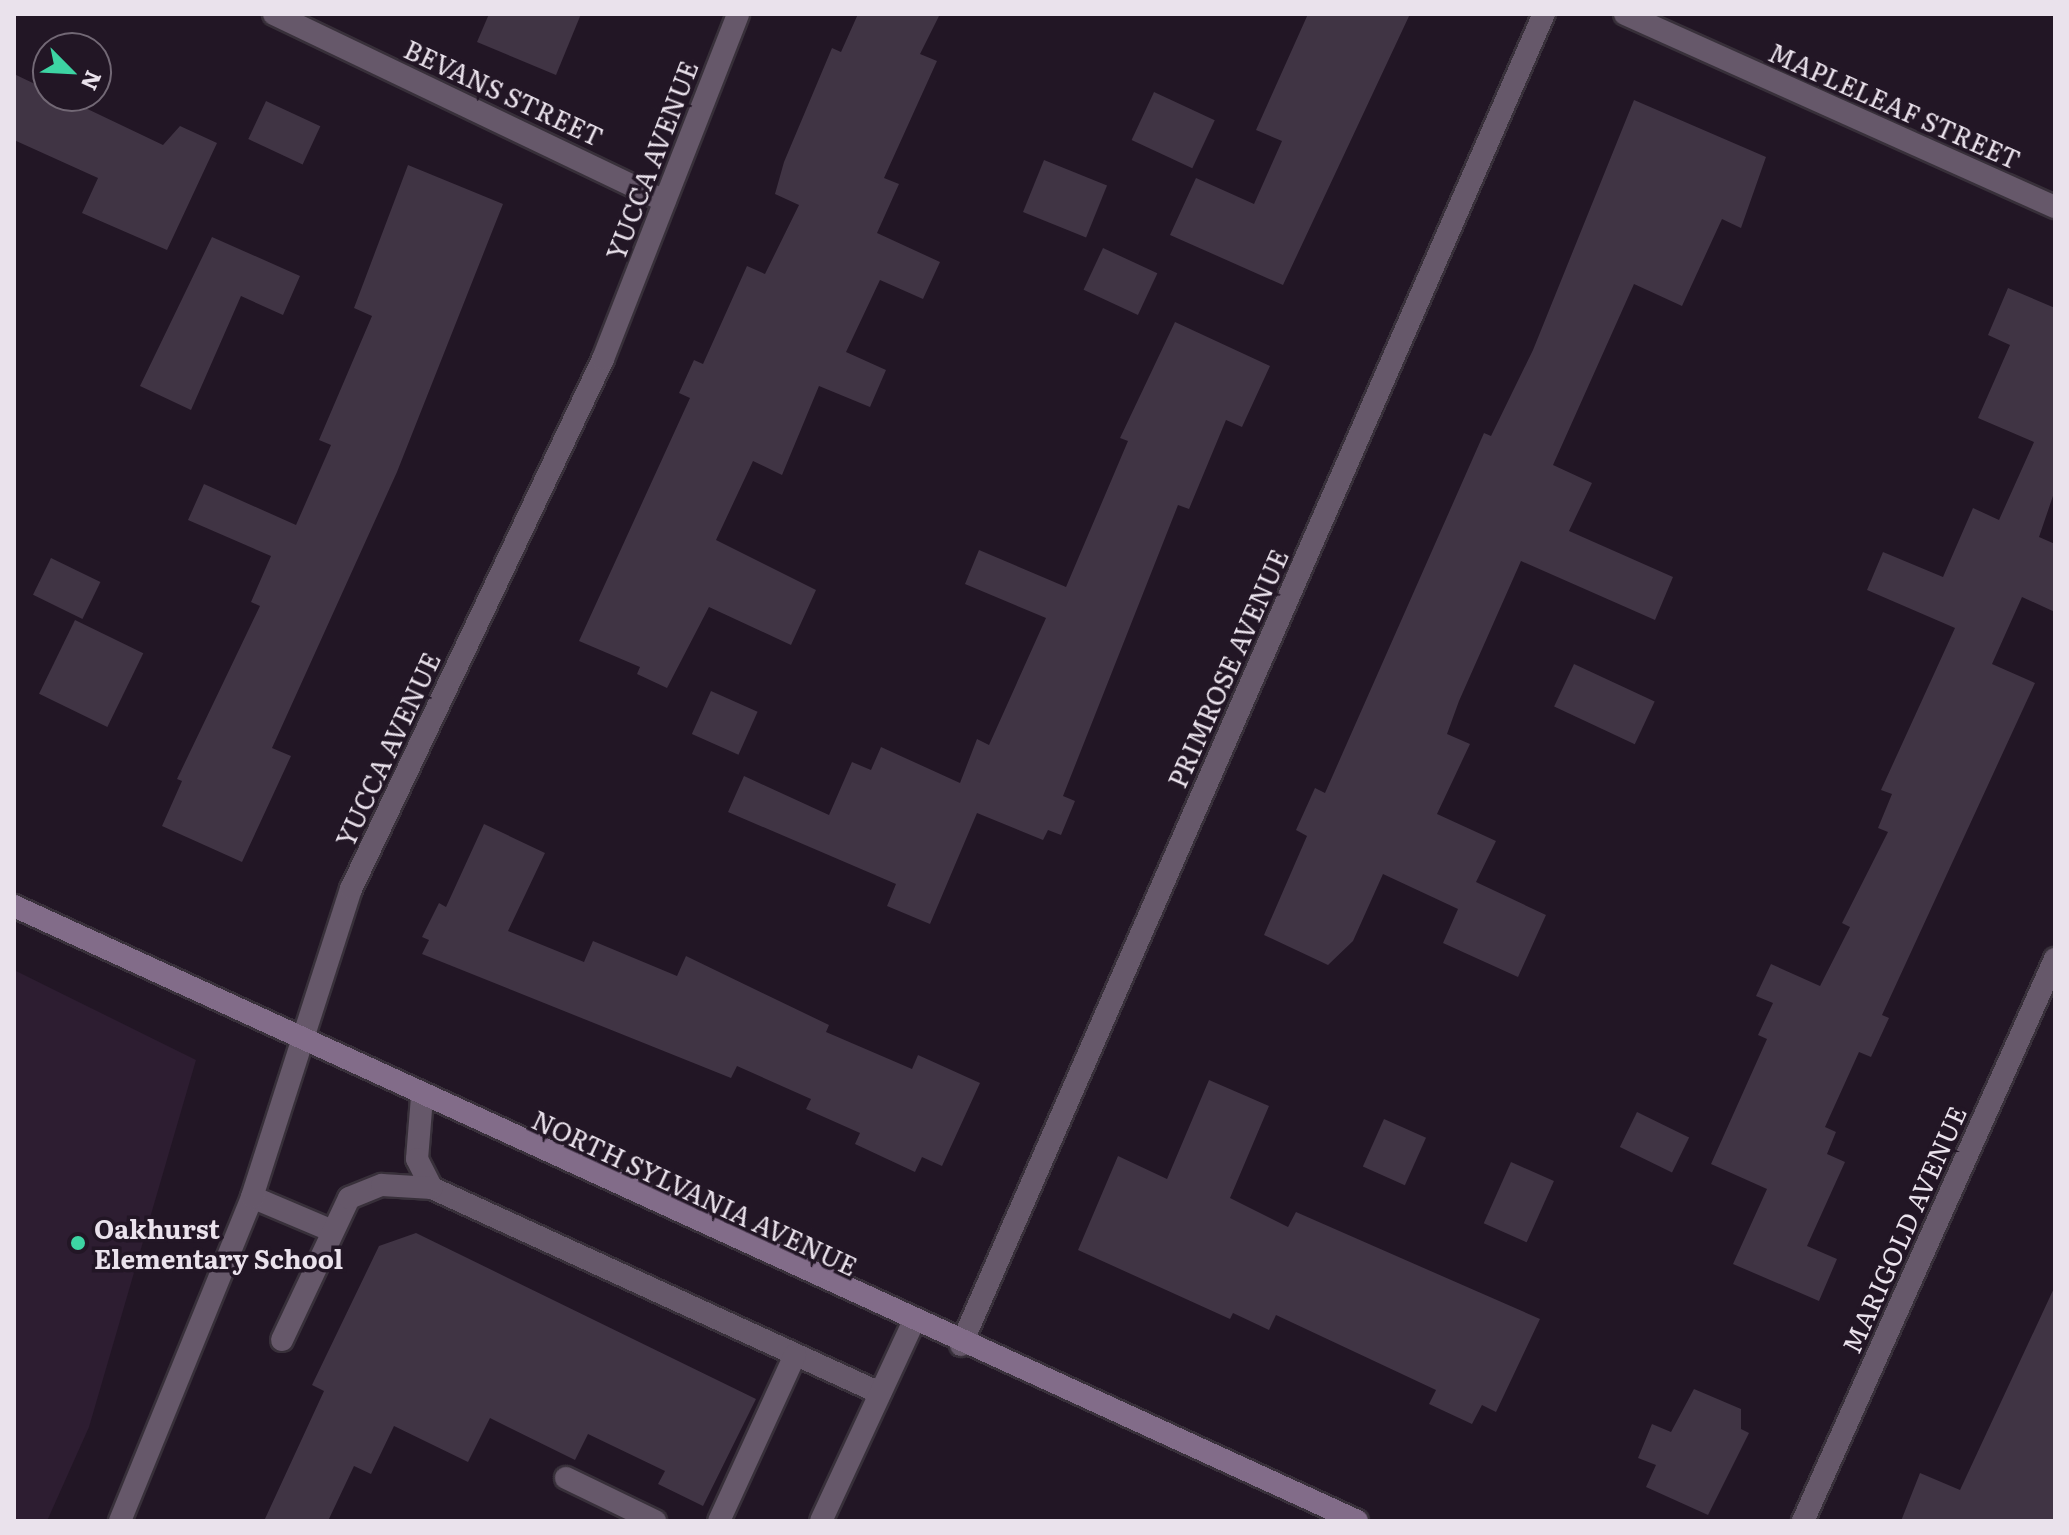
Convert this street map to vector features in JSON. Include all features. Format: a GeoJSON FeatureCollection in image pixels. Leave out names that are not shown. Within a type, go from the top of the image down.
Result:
{"type":"FeatureCollection","features":[{"type":"Feature","properties":{"kind":"main road","name":"NORTH SYLVANIA AVENUE"},"geometry":{"type":"LineString","coordinates":[[14,906],[961,1345],[1357,1521]]}},
{"type":"Feature","properties":{"kind":"street","name":"BEVANS STREET"},"geometry":{"type":"LineString","coordinates":[[274,14],[665,201]]}},
{"type":"Feature","properties":{"kind":"street","name":"YUCCA AVENUE"},"geometry":{"type":"LineString","coordinates":[[120,1521],[252,1197],[298,1039],[351,889],[603,359],[738,14]]}},
{"type":"Feature","properties":{"kind":"street","name":"PRIMROSE AVENUE"},"geometry":{"type":"LineString","coordinates":[[961,1345],[1544,14]]}},
{"type":"Feature","properties":{"kind":"street","name":"MAPLELEAF STREET"},"geometry":{"type":"LineString","coordinates":[[1625,14],[2055,207]]}},
{"type":"Feature","properties":{"kind":"street","name":"MARIGOLD AVENUE"},"geometry":{"type":"LineString","coordinates":[[1803,1521],[2055,959]]}},
{"type":"Feature","properties":{"kind":"street"},"geometry":{"type":"LineString","coordinates":[[422,1097],[417,1159],[432,1188]]}},
{"type":"Feature","properties":{"kind":"street"},"geometry":{"type":"LineString","coordinates":[[282,1340],[349,1198],[382,1185],[432,1188],[880,1393]]}},
{"type":"Feature","properties":{"kind":"street"},"geometry":{"type":"LineString","coordinates":[[252,1197],[332,1231]]}},
{"type":"Feature","properties":{"kind":"street"},"geometry":{"type":"LineString","coordinates":[[821,1521],[913,1323]]}},
{"type":"Feature","properties":{"kind":"street"},"geometry":{"type":"LineString","coordinates":[[719,1521],[795,1355]]}},
{"type":"Feature","properties":{"kind":"street"},"geometry":{"type":"LineString","coordinates":[[566,1478],[655,1521]]}},
{"type":"Feature","properties":{"kind":"shaded area","name":"Oakhurst Elementary School"},"geometry":{"type":"Polygon","coordinates":[[[14,970],[196,1060],[89,1427],[47,1521],[14,1521],[14,970]]]}},
{"type":"Feature","properties":{"kind":"building"},"geometry":{"type":"Polygon","coordinates":[[[489,14],[581,14],[556,75],[477,42],[489,14]]]}},
{"type":"Feature","properties":{"kind":"building"},"geometry":{"type":"Polygon","coordinates":[[[858,14],[940,14],[920,54],[937,61],[884,178],[899,184],[877,233],[940,262],[923,299],[880,280],[846,352],[886,370],[870,407],[819,386],[782,475],[753,461],[716,540],[816,590],[791,645],[709,607],[667,688],[637,674],[640,667],[579,641],[690,398],[679,393],[694,360],[703,364],[747,266],[765,274],[799,205],[775,194],[784,162],[832,48],[841,52],[858,14]]]}},
{"type":"Feature","properties":{"kind":"building"},"geometry":{"type":"Polygon","coordinates":[[[1308,14],[1410,14],[1283,285],[1170,235],[1196,178],[1254,204],[1282,141],[1256,130],[1308,14]]]}},
{"type":"Feature","properties":{"kind":"building"},"geometry":{"type":"Polygon","coordinates":[[[14,74],[32,83],[32,112],[94,112],[163,145],[180,126],[217,143],[167,250],[82,213],[98,178],[14,140],[14,74]]]}},
{"type":"Feature","properties":{"kind":"building"},"geometry":{"type":"Polygon","coordinates":[[[1154,92],[1215,120],[1192,168],[1132,140],[1154,92]]]}},
{"type":"Feature","properties":{"kind":"building"},"geometry":{"type":"Polygon","coordinates":[[[1634,100],[1766,157],[1741,228],[1722,219],[1682,306],[1634,284],[1553,465],[1592,483],[1569,531],[1673,577],[1655,620],[1521,561],[1459,701],[1447,734],[1470,744],[1437,814],[1496,841],[1476,882],[1546,915],[1518,977],[1443,943],[1458,909],[1383,874],[1353,941],[1328,965],[1264,935],[1307,836],[1296,830],[1315,788],[1325,793],[1484,433],[1491,436],[1533,350],[1634,100]]]}},
{"type":"Feature","properties":{"kind":"building"},"geometry":{"type":"Polygon","coordinates":[[[266,101],[320,126],[303,164],[248,139],[266,101]]]}},
{"type":"Feature","properties":{"kind":"building"},"geometry":{"type":"Polygon","coordinates":[[[1044,160],[1107,185],[1086,237],[1023,212],[1044,160]]]}},
{"type":"Feature","properties":{"kind":"building"},"geometry":{"type":"Polygon","coordinates":[[[408,165],[503,204],[397,472],[272,748],[291,756],[242,862],[162,826],[182,781],[177,779],[260,606],[251,602],[271,556],[188,520],[204,484],[296,525],[331,445],[319,440],[372,316],[354,308],[408,165]]]}},
{"type":"Feature","properties":{"kind":"building"},"geometry":{"type":"Polygon","coordinates":[[[212,237],[300,276],[283,315],[241,296],[191,410],[140,386],[212,237]]]}},
{"type":"Feature","properties":{"kind":"building"},"geometry":{"type":"Polygon","coordinates":[[[1103,248],[1157,273],[1138,315],[1084,290],[1103,248]]]}},
{"type":"Feature","properties":{"kind":"building"},"geometry":{"type":"Polygon","coordinates":[[[2008,288],[2055,308],[2055,490],[2039,537],[2055,544],[2055,612],[2022,597],[1992,664],[2035,683],[1882,1015],[1889,1018],[1871,1057],[1859,1052],[1825,1127],[1836,1132],[1827,1154],[1845,1162],[1807,1246],[1837,1259],[1819,1301],[1733,1264],[1767,1189],[1711,1164],[1767,1039],[1758,1035],[1773,1003],[1756,996],[1771,964],[1820,986],[1850,927],[1842,923],[1888,832],[1878,828],[1892,794],[1881,790],[1955,628],[1867,590],[1883,552],[1943,577],[1973,508],[1999,520],[2034,442],[1978,418],[2010,345],[1988,335],[2008,288]]]}},
{"type":"Feature","properties":{"kind":"building"},"geometry":{"type":"Polygon","coordinates":[[[1175,322],[1270,366],[1242,427],[1226,420],[1189,509],[1178,505],[1063,796],[1075,801],[1061,835],[1048,830],[1043,840],[977,813],[930,924],[887,906],[896,884],[728,812],[744,776],[829,815],[852,762],[871,770],[881,747],[960,783],[977,739],[989,745],[1046,618],[965,584],[979,550],[1066,587],[1128,441],[1120,438],[1175,322]]]}},
{"type":"Feature","properties":{"kind":"building"},"geometry":{"type":"Polygon","coordinates":[[[51,558],[100,582],[82,619],[33,595],[51,558]]]}},
{"type":"Feature","properties":{"kind":"building"},"geometry":{"type":"Polygon","coordinates":[[[75,620],[143,653],[107,727],[39,694],[75,620]]]}},
{"type":"Feature","properties":{"kind":"building"},"geometry":{"type":"Polygon","coordinates":[[[1574,664],[1655,702],[1635,744],[1554,707],[1574,664]]]}},
{"type":"Feature","properties":{"kind":"building"},"geometry":{"type":"Polygon","coordinates":[[[711,691],[758,712],[738,755],[692,734],[711,691]]]}},
{"type":"Feature","properties":{"kind":"building"},"geometry":{"type":"Polygon","coordinates":[[[484,824],[545,853],[508,931],[584,962],[593,941],[677,976],[686,956],[829,1025],[826,1032],[912,1069],[918,1055],[980,1083],[942,1166],[922,1157],[915,1172],[855,1144],[860,1133],[806,1109],[811,1099],[737,1066],[731,1078],[422,954],[429,940],[422,937],[439,903],[446,907],[484,824]]]}},
{"type":"Feature","properties":{"kind":"building"},"geometry":{"type":"Polygon","coordinates":[[[1209,1080],[1269,1106],[1230,1198],[1288,1227],[1296,1212],[1540,1319],[1496,1412],[1482,1405],[1472,1424],[1429,1404],[1436,1390],[1276,1315],[1269,1330],[1233,1313],[1230,1319],[1078,1250],[1118,1156],[1167,1179],[1209,1080]]]}},
{"type":"Feature","properties":{"kind":"building"},"geometry":{"type":"Polygon","coordinates":[[[1637,1112],[1689,1137],[1672,1172],[1620,1147],[1637,1112]]]}},
{"type":"Feature","properties":{"kind":"building"},"geometry":{"type":"Polygon","coordinates":[[[1384,1119],[1426,1138],[1405,1185],[1363,1167],[1384,1119]]]}},
{"type":"Feature","properties":{"kind":"building"},"geometry":{"type":"Polygon","coordinates":[[[1511,1162],[1554,1181],[1527,1242],[1484,1223],[1511,1162]]]}},
{"type":"Feature","properties":{"kind":"building"},"geometry":{"type":"Polygon","coordinates":[[[416,1233],[756,1399],[703,1506],[658,1484],[665,1471],[588,1434],[575,1460],[490,1418],[468,1462],[394,1426],[371,1474],[354,1466],[328,1521],[264,1521],[324,1391],[312,1385],[379,1246],[416,1233]]]}},
{"type":"Feature","properties":{"kind":"building"},"geometry":{"type":"Polygon","coordinates":[[[2055,1286],[2055,1521],[1901,1521],[1920,1473],[1960,1490],[2055,1286]]]}},
{"type":"Feature","properties":{"kind":"building"},"geometry":{"type":"Polygon","coordinates":[[[1694,1389],[1741,1409],[1741,1429],[1749,1433],[1708,1515],[1646,1487],[1656,1465],[1638,1458],[1652,1424],[1671,1432],[1694,1389]]]}},
{"type":"Feature","properties":{"kind":"place","name":"Oakhurst Elementary School"},"geometry":{"type":"Point","coordinates":[78,1243]}}]}
